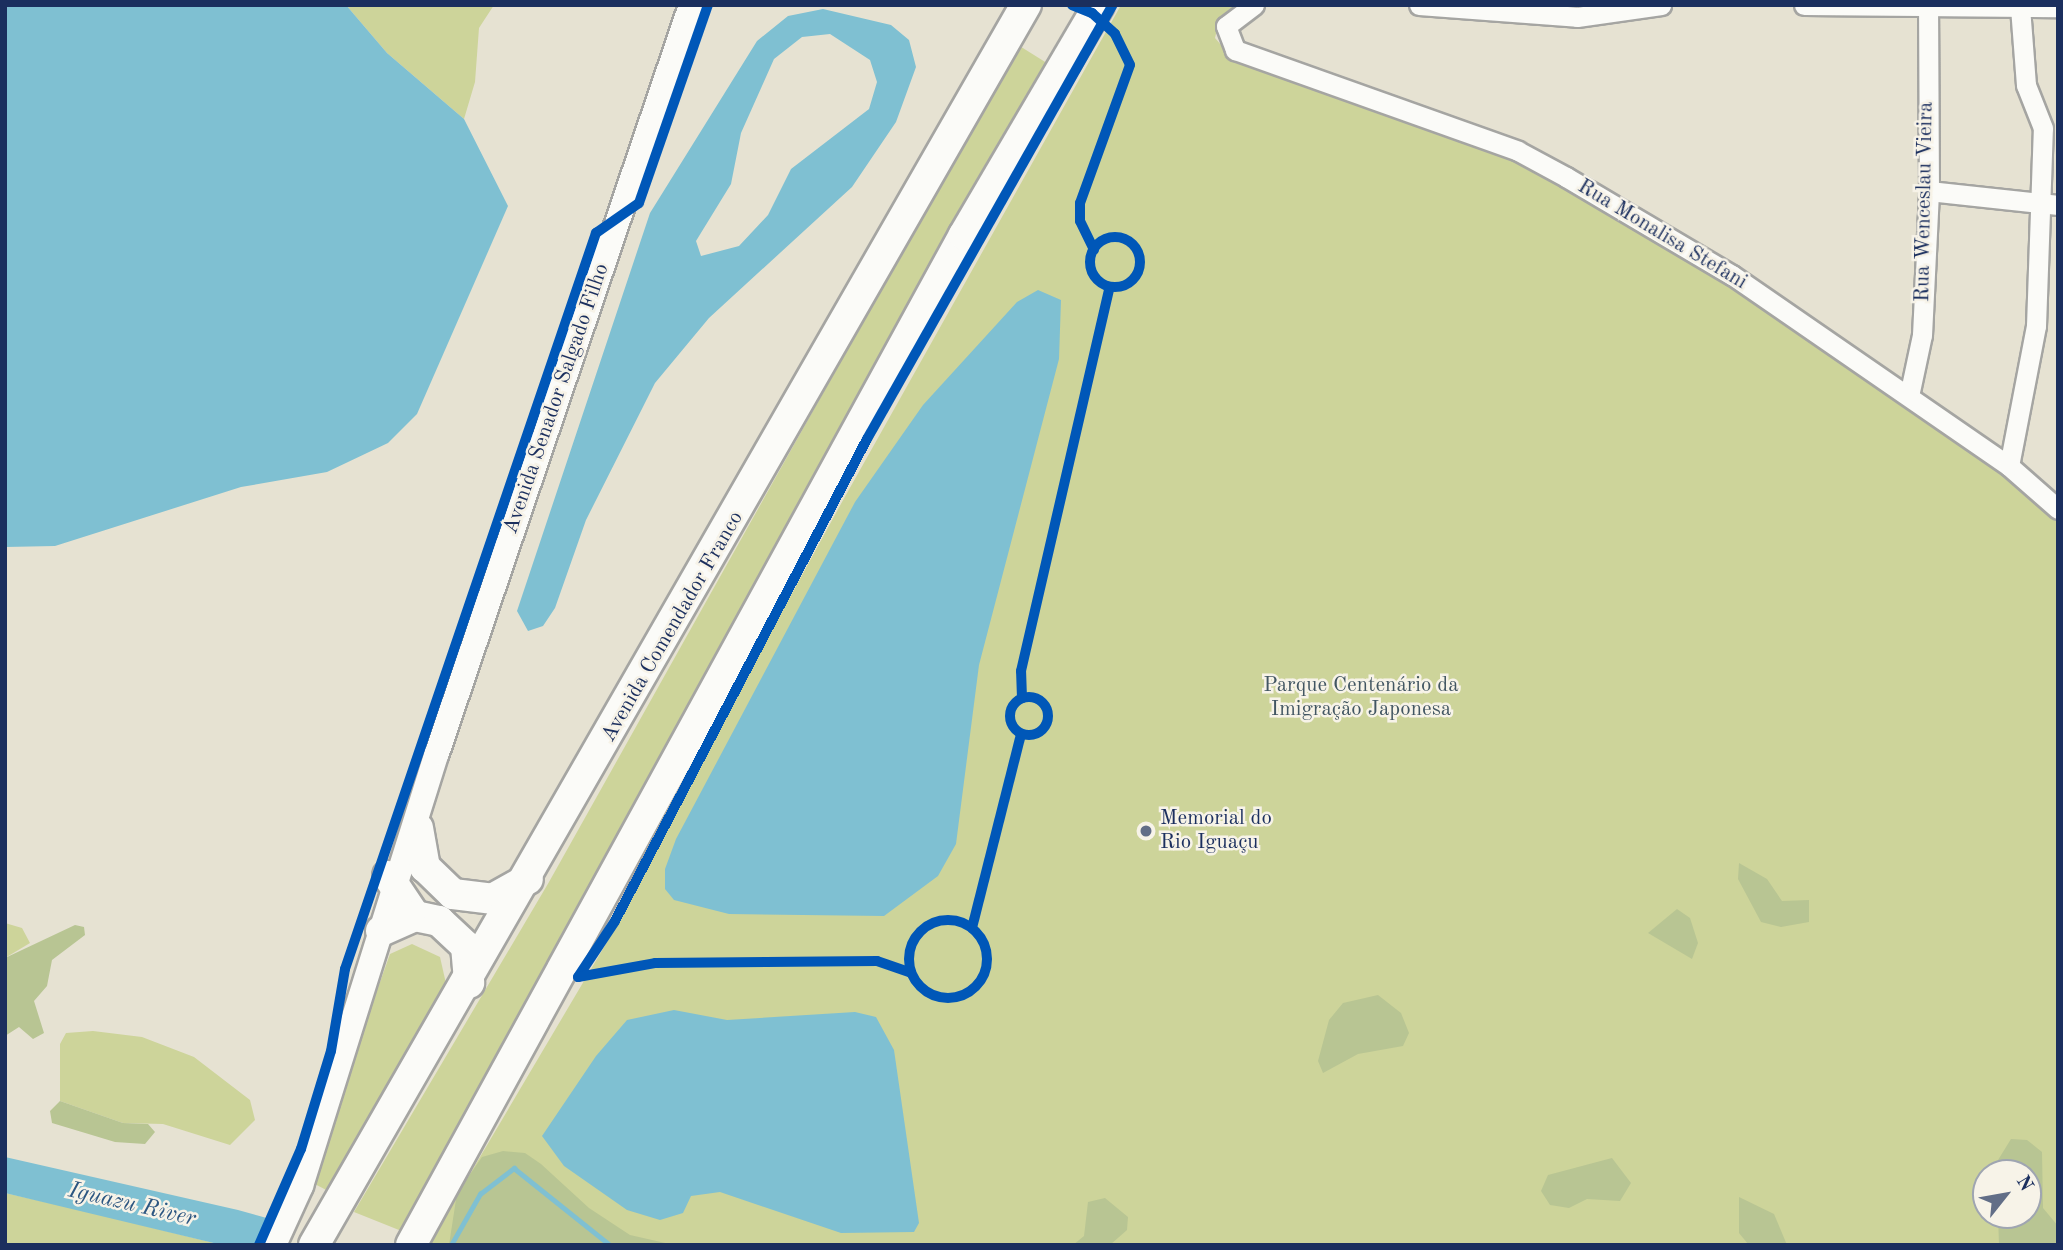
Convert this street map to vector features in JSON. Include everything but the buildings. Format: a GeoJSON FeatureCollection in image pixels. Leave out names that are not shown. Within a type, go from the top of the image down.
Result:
{"type":"FeatureCollection","features":[{"type":"Feature","properties":{"kind":"highway","name":"Avenida Comendador Franco"},"geometry":{"type":"LineString","coordinates":[[314,1245],[534,870],[1026,5]]}},
{"type":"Feature","properties":{"kind":"highway"},"geometry":{"type":"LineString","coordinates":[[411,1245],[855,432],[1099,5]]}},
{"type":"Feature","properties":{"kind":"highway"},"geometry":{"type":"LineString","coordinates":[[418,828],[425,867],[453,894],[479,901],[505,896],[534,870]]}},
{"type":"Feature","properties":{"kind":"highway"},"geometry":{"type":"LineString","coordinates":[[392,884],[415,916]]}},
{"type":"Feature","properties":{"kind":"highway"},"geometry":{"type":"LineString","coordinates":[[381,931],[415,916],[439,920],[459,936],[470,958],[469,983]]}},
{"type":"Feature","properties":{"kind":"main road","name":"Avenida Senador Salgado Filho"},"geometry":{"type":"LineString","coordinates":[[274,1245],[300,1186],[362,995],[392,884],[691,5]]}},
{"type":"Feature","properties":{"kind":"main road","name":"Avenida Senador Salgado Filho"},"geometry":{"type":"LineString","coordinates":[[362,995],[364,946],[418,828],[437,753]]}},
{"type":"Feature","properties":{"kind":"street","name":"Rua Monalisa Stefani"},"geometry":{"type":"LineString","coordinates":[[1254,5],[1226,26],[1226,39],[1258,60],[1518,151],[1732,275],[2009,466],[2058,509]]}},
{"type":"Feature","properties":{"kind":"street"},"geometry":{"type":"LineString","coordinates":[[1419,5],[1577,17],[1661,5]]}},
{"type":"Feature","properties":{"kind":"street"},"geometry":{"type":"LineString","coordinates":[[1804,5],[2058,7]]}},
{"type":"Feature","properties":{"kind":"street","name":"Rua Wenceslau Vieira"},"geometry":{"type":"LineString","coordinates":[[1909,396],[1922,335],[1929,191],[1928,7]]}},
{"type":"Feature","properties":{"kind":"street"},"geometry":{"type":"LineString","coordinates":[[2009,466],[2036,326],[2049,205],[2043,128],[2026,85],[2020,7]]}},
{"type":"Feature","properties":{"kind":"street"},"geometry":{"type":"LineString","coordinates":[[1929,191],[2049,205]]}},
{"type":"Feature","properties":{"kind":"green space"},"geometry":{"type":"Polygon","coordinates":[[[346,5],[494,5],[479,28],[475,82],[464,119],[387,53],[346,5]]]}},
{"type":"Feature","properties":{"kind":"green space","name":"Parque Centenário da Imigração Japonesa"},"geometry":{"type":"Polygon","coordinates":[[[1121,5],[1235,5],[1219,21],[1215,38],[1236,62],[1525,161],[1747,294],[2018,484],[2058,521],[2058,1245],[428,1245],[620,920],[628,893],[842,502],[1121,5]]]}},
{"type":"Feature","properties":{"kind":"green space"},"geometry":{"type":"Polygon","coordinates":[[[1018,45],[1050,65],[404,1232],[354,1212],[549,882],[1018,45]]]}},
{"type":"Feature","properties":{"kind":"green space"},"geometry":{"type":"Polygon","coordinates":[[[1739,863],[1767,879],[1782,901],[1809,900],[1809,922],[1781,927],[1761,922],[1738,879],[1739,863]]]}},
{"type":"Feature","properties":{"kind":"green space"},"geometry":{"type":"Polygon","coordinates":[[[1677,909],[1690,918],[1698,943],[1692,959],[1648,933],[1677,909]]]}},
{"type":"Feature","properties":{"kind":"green space"},"geometry":{"type":"Polygon","coordinates":[[[5,923],[22,928],[30,943],[5,958],[5,923]]]}},
{"type":"Feature","properties":{"kind":"green space"},"geometry":{"type":"Polygon","coordinates":[[[75,925],[84,927],[85,935],[52,960],[47,986],[34,1001],[44,1033],[33,1039],[19,1027],[5,1036],[5,958],[75,925]]]}},
{"type":"Feature","properties":{"kind":"green space"},"geometry":{"type":"Polygon","coordinates":[[[412,944],[440,957],[447,988],[332,1193],[309,1181],[390,954],[412,944]]]}},
{"type":"Feature","properties":{"kind":"green space"},"geometry":{"type":"Polygon","coordinates":[[[1378,995],[1401,1013],[1409,1033],[1403,1046],[1358,1054],[1323,1073],[1318,1061],[1329,1020],[1343,1003],[1378,995]]]}},
{"type":"Feature","properties":{"kind":"green space"},"geometry":{"type":"Polygon","coordinates":[[[93,1031],[142,1037],[194,1057],[250,1100],[255,1120],[230,1145],[163,1124],[123,1123],[60,1101],[60,1044],[66,1033],[93,1031]]]}},
{"type":"Feature","properties":{"kind":"green space"},"geometry":{"type":"Polygon","coordinates":[[[60,1101],[123,1123],[148,1124],[155,1132],[145,1144],[115,1142],[52,1123],[50,1111],[60,1101]]]}},
{"type":"Feature","properties":{"kind":"green space"},"geometry":{"type":"Polygon","coordinates":[[[2011,1139],[2027,1140],[2042,1152],[2043,1208],[2058,1226],[2058,1245],[1999,1245],[1998,1229],[2042,1229],[2042,1159],[1999,1159],[2011,1139]]]}},
{"type":"Feature","properties":{"kind":"green space"},"geometry":{"type":"Polygon","coordinates":[[[503,1151],[525,1153],[589,1208],[630,1235],[674,1245],[449,1245],[457,1193],[482,1157],[503,1151]]]}},
{"type":"Feature","properties":{"kind":"green space"},"geometry":{"type":"Polygon","coordinates":[[[1612,1158],[1631,1183],[1620,1201],[1587,1199],[1569,1208],[1550,1205],[1541,1191],[1548,1175],[1612,1158]]]}},
{"type":"Feature","properties":{"kind":"green space"},"geometry":{"type":"Polygon","coordinates":[[[5,1193],[81,1210],[222,1245],[5,1245],[5,1193]]]}},
{"type":"Feature","properties":{"kind":"green space"},"geometry":{"type":"Polygon","coordinates":[[[1739,1197],[1774,1214],[1787,1245],[1748,1244],[1739,1233],[1739,1197]]]}},
{"type":"Feature","properties":{"kind":"green space"},"geometry":{"type":"Polygon","coordinates":[[[1105,1198],[1128,1217],[1127,1230],[1110,1245],[1073,1245],[1084,1236],[1088,1202],[1105,1198]]]}},
{"type":"Feature","properties":{"kind":"water"},"geometry":{"type":"Polygon","coordinates":[[[5,5],[346,5],[387,53],[464,119],[508,206],[417,414],[388,443],[327,472],[241,487],[55,546],[5,547],[5,5]]]}},
{"type":"Feature","properties":{"kind":"water"},"geometry":{"type":"Polygon","coordinates":[[[823,9],[891,25],[909,40],[916,67],[896,122],[852,187],[709,318],[655,383],[586,520],[555,608],[543,626],[528,631],[517,611],[650,213],[757,41],[788,16],[823,9]],[[830,34],[802,37],[774,59],[741,133],[731,184],[696,241],[701,256],[739,246],[768,215],[791,169],[869,109],[877,82],[870,60],[830,34]]]}},
{"type":"Feature","properties":{"kind":"water"},"geometry":{"type":"Polygon","coordinates":[[[1038,290],[1061,300],[1059,359],[979,665],[956,844],[938,876],[884,916],[729,914],[674,900],[665,889],[665,869],[676,839],[855,502],[923,405],[1017,302],[1038,290]]]}},
{"type":"Feature","properties":{"kind":"water"},"geometry":{"type":"Polygon","coordinates":[[[674,1010],[727,1020],[855,1012],[876,1017],[894,1050],[919,1223],[914,1232],[841,1233],[720,1192],[691,1196],[683,1213],[660,1220],[627,1210],[564,1166],[542,1136],[596,1056],[627,1020],[674,1010]]]}},
{"type":"Feature","properties":{"kind":"water","name":"Iguazu River"},"geometry":{"type":"Polygon","coordinates":[[[5,1157],[238,1210],[364,1245],[222,1245],[5,1193],[5,1157]]]}},
{"type":"Feature","properties":{"kind":"pier"},"geometry":{"type":"Polygon","coordinates":[[[272,1216],[365,1241],[368,1245],[259,1245],[272,1216]]]}},
{"type":"Feature","properties":{"kind":"waterway"},"geometry":{"type":"LineString","coordinates":[[451,1245],[480,1194],[514,1168],[610,1245]]}},
{"type":"Feature","properties":{"kind":"cycle path"},"geometry":{"type":"LineString","coordinates":[[259,1245],[301,1149],[331,1051],[345,969],[596,233],[639,203],[708,5]]}},
{"type":"Feature","properties":{"kind":"cycle path"},"geometry":{"type":"LineString","coordinates":[[1072,5],[1092,13],[1115,34],[1130,65],[1080,203],[1080,221],[1094,250]]}},
{"type":"Feature","properties":{"kind":"cycle path"},"geometry":{"type":"LineString","coordinates":[[578,977],[615,921],[867,439],[1113,5]]}},
{"type":"Feature","properties":{"kind":"cycle path"},"geometry":{"type":"LineString","coordinates":[[1115,237],[1132,245],[1140,262],[1132,279],[1115,287],[1098,279],[1090,262],[1098,245],[1115,237]]}},
{"type":"Feature","properties":{"kind":"cycle path"},"geometry":{"type":"LineString","coordinates":[[1022,698],[1021,671],[1110,287]]}},
{"type":"Feature","properties":{"kind":"cycle path"},"geometry":{"type":"LineString","coordinates":[[1029,697],[1043,702],[1048,716],[1043,730],[1029,735],[1015,730],[1010,716],[1015,702],[1029,697]]}},
{"type":"Feature","properties":{"kind":"cycle path"},"geometry":{"type":"LineString","coordinates":[[972,928],[1021,734]]}},
{"type":"Feature","properties":{"kind":"cycle path"},"geometry":{"type":"LineString","coordinates":[[948,920],[963,923],[976,931],[984,944],[987,959],[984,974],[976,987],[963,995],[948,998],[933,995],[920,987],[912,974],[909,959],[912,944],[920,931],[933,923],[948,920]]}},
{"type":"Feature","properties":{"kind":"cycle path"},"geometry":{"type":"LineString","coordinates":[[578,977],[655,963],[877,961],[911,973]]}},
{"type":"Feature","properties":{"kind":"place","name":"Memorial do Rio Iguaçu"},"geometry":{"type":"Point","coordinates":[1146,831]}}]}
